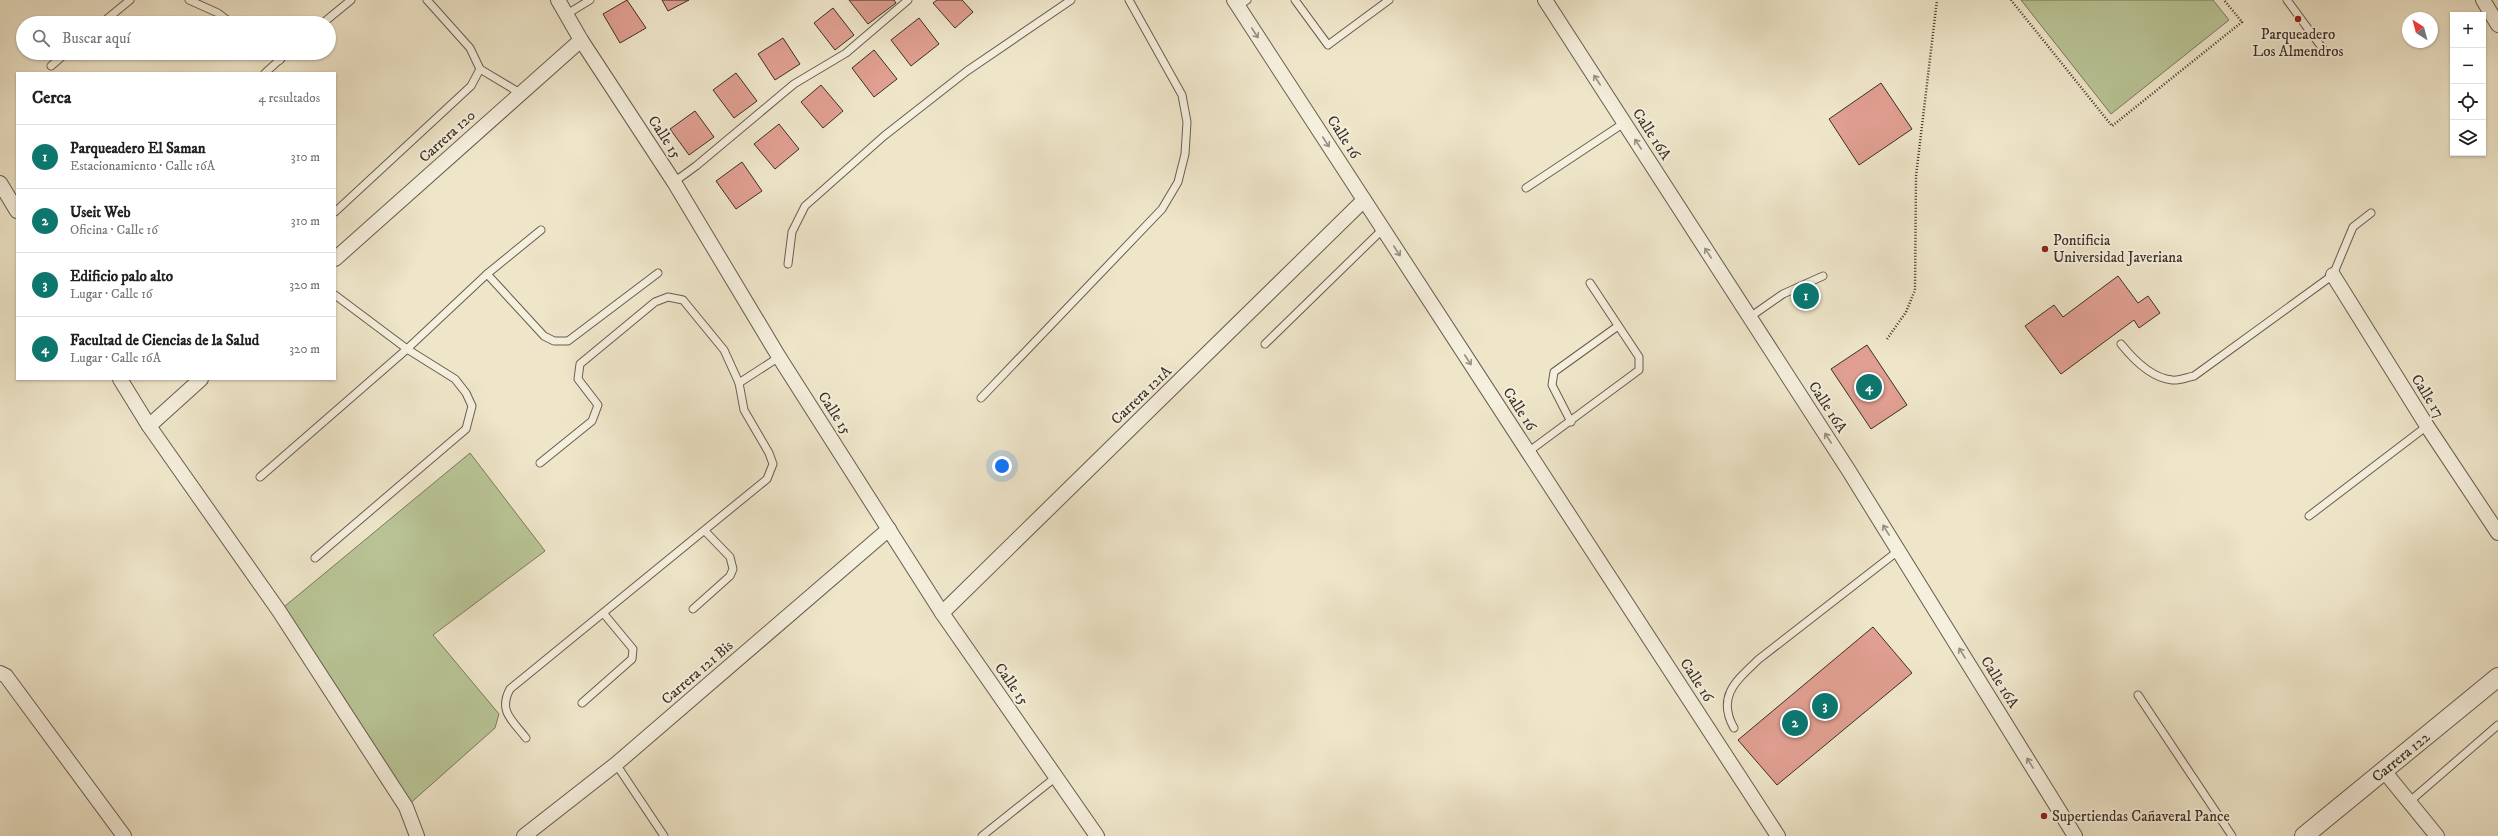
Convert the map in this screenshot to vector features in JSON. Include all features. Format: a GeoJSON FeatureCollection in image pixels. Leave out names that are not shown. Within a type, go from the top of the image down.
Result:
{"type":"FeatureCollection","features":[{"type":"Feature","properties":{"kind":"street","name":"Calle 15"},"geometry":{"type":"LineString","coordinates":[[558,0],[581,40],[674,182],[779,357],[942,613],[1097,836]]}},
{"type":"Feature","properties":{"kind":"street","name":"Calle 16A"},"geometry":{"type":"LineString","coordinates":[[1545,0],[1750,317],[1898,551],[2075,836]]}},
{"type":"Feature","properties":{"kind":"street"},"geometry":{"type":"LineString","coordinates":[[2483,0],[2497,22]]}},
{"type":"Feature","properties":{"kind":"street","name":"Calle 16"},"geometry":{"type":"LineString","coordinates":[[1240,2],[1364,200],[1778,836]]}},
{"type":"Feature","properties":{"kind":"street","name":"Carrera 120"},"geometry":{"type":"LineString","coordinates":[[336,258],[581,40]]}},
{"type":"Feature","properties":{"kind":"street"},"geometry":{"type":"LineString","coordinates":[[0,183],[16,208]]}},
{"type":"Feature","properties":{"kind":"street","name":"Carrera 121A"},"geometry":{"type":"LineString","coordinates":[[942,613],[1364,200]]}},
{"type":"Feature","properties":{"kind":"street","name":"Calle 17"},"geometry":{"type":"LineString","coordinates":[[2333,275],[2427,426],[2498,533]]}},
{"type":"Feature","properties":{"kind":"street"},"geometry":{"type":"LineString","coordinates":[[121,380],[149,426],[279,611],[406,807],[417,836]]}},
{"type":"Feature","properties":{"kind":"street"},"geometry":{"type":"LineString","coordinates":[[149,426],[200,380]]}},
{"type":"Feature","properties":{"kind":"street","name":"Carrera 121 Bis"},"geometry":{"type":"LineString","coordinates":[[524,836],[616,764],[889,529]]}},
{"type":"Feature","properties":{"kind":"street"},"geometry":{"type":"LineString","coordinates":[[0,673],[6,676],[124,836]]}},
{"type":"Feature","properties":{"kind":"street","name":"Carrera 122"},"geometry":{"type":"LineString","coordinates":[[2304,836],[2498,677]]}},
{"type":"Feature","properties":{"kind":"street"},"geometry":{"type":"LineString","coordinates":[[2384,771],[2437,836]]}},
{"type":"Feature","properties":{"kind":"lane"},"geometry":{"type":"LineString","coordinates":[[111,16],[130,0]]}},
{"type":"Feature","properties":{"kind":"lane"},"geometry":{"type":"LineString","coordinates":[[189,0],[221,16]]}},
{"type":"Feature","properties":{"kind":"lane"},"geometry":{"type":"LineString","coordinates":[[332,16],[351,0]]}},
{"type":"Feature","properties":{"kind":"lane"},"geometry":{"type":"LineString","coordinates":[[427,0],[470,48],[480,69],[520,93]]}},
{"type":"Feature","properties":{"kind":"lane"},"geometry":{"type":"LineString","coordinates":[[567,14],[590,0]]}},
{"type":"Feature","properties":{"kind":"lane"},"geometry":{"type":"LineString","coordinates":[[674,182],[794,84],[846,52],[908,0]]}},
{"type":"Feature","properties":{"kind":"lane"},"geometry":{"type":"LineString","coordinates":[[788,264],[792,232],[805,206],[884,136],[955,81],[1071,0]]}},
{"type":"Feature","properties":{"kind":"lane"},"geometry":{"type":"LineString","coordinates":[[981,398],[1162,209],[1178,182],[1185,154],[1187,122],[1182,95],[1129,0]]}},
{"type":"Feature","properties":{"kind":"lane"},"geometry":{"type":"LineString","coordinates":[[1295,0],[1328,45],[1389,0]]}},
{"type":"Feature","properties":{"kind":"lane"},"geometry":{"type":"LineString","coordinates":[[2287,0],[2323,49]]}},
{"type":"Feature","properties":{"kind":"lane"},"geometry":{"type":"LineString","coordinates":[[51,66],[58,60]]}},
{"type":"Feature","properties":{"kind":"lane"},"geometry":{"type":"LineString","coordinates":[[266,72],[280,60]]}},
{"type":"Feature","properties":{"kind":"lane"},"geometry":{"type":"LineString","coordinates":[[336,211],[471,86],[480,69]]}},
{"type":"Feature","properties":{"kind":"lane"},"geometry":{"type":"LineString","coordinates":[[1526,188],[1624,123]]}},
{"type":"Feature","properties":{"kind":"lane"},"geometry":{"type":"LineString","coordinates":[[2121,344],[2131,357],[2152,373],[2173,380],[2194,376],[2333,275],[2353,227],[2371,213]]}},
{"type":"Feature","properties":{"kind":"lane"},"geometry":{"type":"LineString","coordinates":[[1265,344],[1383,229]]}},
{"type":"Feature","properties":{"kind":"lane"},"geometry":{"type":"LineString","coordinates":[[260,476],[407,349],[487,274],[541,230]]}},
{"type":"Feature","properties":{"kind":"lane"},"geometry":{"type":"LineString","coordinates":[[487,274],[544,336],[562,343],[568,341],[658,273]]}},
{"type":"Feature","properties":{"kind":"lane"},"geometry":{"type":"LineString","coordinates":[[1750,317],[1783,294],[1823,276]]}},
{"type":"Feature","properties":{"kind":"lane"},"geometry":{"type":"LineString","coordinates":[[1528,452],[1571,422],[1639,370],[1639,357],[1590,282]]}},
{"type":"Feature","properties":{"kind":"lane"},"geometry":{"type":"LineString","coordinates":[[315,558],[466,429],[472,406],[466,392],[455,379],[407,349],[336,296]]}},
{"type":"Feature","properties":{"kind":"lane"},"geometry":{"type":"LineString","coordinates":[[526,738],[504,711],[505,698],[510,689],[604,614],[767,479],[771,473],[773,464],[769,453],[744,410],[739,382],[724,350],[683,300],[668,297],[655,302],[580,364],[578,379],[598,405],[596,413],[592,421],[540,463]]}},
{"type":"Feature","properties":{"kind":"lane"},"geometry":{"type":"LineString","coordinates":[[1571,422],[1552,385],[1554,372],[1618,326]]}},
{"type":"Feature","properties":{"kind":"lane"},"geometry":{"type":"LineString","coordinates":[[739,382],[779,357]]}},
{"type":"Feature","properties":{"kind":"lane"},"geometry":{"type":"LineString","coordinates":[[2309,516],[2427,426]]}},
{"type":"Feature","properties":{"kind":"lane"},"geometry":{"type":"LineString","coordinates":[[694,609],[730,576],[733,569],[730,557],[705,530]]}},
{"type":"Feature","properties":{"kind":"lane"},"geometry":{"type":"LineString","coordinates":[[1734,728],[1726,707],[1728,694],[1740,678],[1759,659],[1898,551]]}},
{"type":"Feature","properties":{"kind":"lane"},"geometry":{"type":"LineString","coordinates":[[582,703],[632,659],[634,655],[633,649],[604,614]]}},
{"type":"Feature","properties":{"kind":"lane"},"geometry":{"type":"LineString","coordinates":[[2138,695],[2232,836]]}},
{"type":"Feature","properties":{"kind":"lane"},"geometry":{"type":"LineString","coordinates":[[2409,802],[2498,725]]}},
{"type":"Feature","properties":{"kind":"lane"},"geometry":{"type":"LineString","coordinates":[[616,764],[664,836]]}},
{"type":"Feature","properties":{"kind":"lane"},"geometry":{"type":"LineString","coordinates":[[982,836],[1056,776]]}},
{"type":"Feature","properties":{"kind":"path"},"geometry":{"type":"LineString","coordinates":[[1887,339],[1906,312],[1915,290],[1916,176],[1937,0]]}},
{"type":"Feature","properties":{"kind":"path"},"geometry":{"type":"LineString","coordinates":[[2011,0],[2112,126],[2242,22],[2224,0]]}},
{"type":"Feature","properties":{"kind":"green space"},"geometry":{"type":"Polygon","coordinates":[[[2021,0],[2213,0],[2229,20],[2111,114],[2021,0]]]}},
{"type":"Feature","properties":{"kind":"green space"},"geometry":{"type":"Polygon","coordinates":[[[470,453],[545,551],[433,635],[499,714],[495,728],[406,807],[279,611],[470,453]]]}},
{"type":"Feature","properties":{"kind":"building"},"geometry":{"type":"Polygon","coordinates":[[[627,0],[646,28],[620,43],[603,14],[627,0]]]}},
{"type":"Feature","properties":{"kind":"building"},"geometry":{"type":"Polygon","coordinates":[[[662,0],[689,0],[668,11],[662,0]]]}},
{"type":"Feature","properties":{"kind":"building"},"geometry":{"type":"Polygon","coordinates":[[[849,0],[894,0],[896,3],[868,24],[849,0]]]}},
{"type":"Feature","properties":{"kind":"building"},"geometry":{"type":"Polygon","coordinates":[[[937,0],[962,0],[973,12],[955,28],[933,3],[937,0]]]}},
{"type":"Feature","properties":{"kind":"building"},"geometry":{"type":"Polygon","coordinates":[[[833,8],[854,35],[835,50],[814,23],[833,8]]]}},
{"type":"Feature","properties":{"kind":"building"},"geometry":{"type":"Polygon","coordinates":[[[919,18],[939,44],[911,66],[891,40],[919,18]]]}},
{"type":"Feature","properties":{"kind":"building"},"geometry":{"type":"Polygon","coordinates":[[[783,38],[800,64],[775,80],[758,54],[783,38]]]}},
{"type":"Feature","properties":{"kind":"building"},"geometry":{"type":"Polygon","coordinates":[[[874,50],[897,79],[874,97],[852,68],[874,50]]]}},
{"type":"Feature","properties":{"kind":"building"},"geometry":{"type":"Polygon","coordinates":[[[736,73],[757,101],[734,118],[713,90],[736,73]]]}},
{"type":"Feature","properties":{"kind":"building"},"geometry":{"type":"Polygon","coordinates":[[[1881,83],[1912,129],[1859,165],[1829,119],[1881,83]]]}},
{"type":"Feature","properties":{"kind":"building"},"geometry":{"type":"Polygon","coordinates":[[[821,85],[843,111],[823,128],[801,102],[821,85]]]}},
{"type":"Feature","properties":{"kind":"building"},"geometry":{"type":"Polygon","coordinates":[[[695,111],[714,137],[689,155],[670,129],[695,111]]]}},
{"type":"Feature","properties":{"kind":"building"},"geometry":{"type":"Polygon","coordinates":[[[779,124],[799,149],[775,169],[754,144],[779,124]]]}},
{"type":"Feature","properties":{"kind":"building"},"geometry":{"type":"Polygon","coordinates":[[[742,162],[762,191],[736,209],[716,181],[742,162]]]}},
{"type":"Feature","properties":{"kind":"building"},"geometry":{"type":"Polygon","coordinates":[[[2118,276],[2138,303],[2148,296],[2160,313],[2139,328],[2134,320],[2061,374],[2025,326],[2054,305],[2063,317],[2118,276]]]}},
{"type":"Feature","properties":{"kind":"building"},"geometry":{"type":"Polygon","coordinates":[[[1867,345],[1907,405],[1871,429],[1831,369],[1867,345]]]}},
{"type":"Feature","properties":{"kind":"building"},"geometry":{"type":"Polygon","coordinates":[[[1873,627],[1912,673],[1777,785],[1738,740],[1873,627]]]}},
{"type":"Feature","properties":{"kind":"place","name":"Parqueadero Los Almendros"},"geometry":{"type":"Point","coordinates":[2298,19]}},
{"type":"Feature","properties":{"kind":"place","name":"Pontificia Universidad Javeriana"},"geometry":{"type":"Point","coordinates":[2045,249]}},
{"type":"Feature","properties":{"kind":"place","name":"Parqueadero El Saman"},"geometry":{"type":"Point","coordinates":[1806,296]}},
{"type":"Feature","properties":{"kind":"place","name":"Facultad de Ciencias de la Salud"},"geometry":{"type":"Point","coordinates":[1869,387]}},
{"type":"Feature","properties":{"kind":"place","name":"Edificio palo alto"},"geometry":{"type":"Point","coordinates":[1825,706]}},
{"type":"Feature","properties":{"kind":"place","name":"Useit Web"},"geometry":{"type":"Point","coordinates":[1795,723]}},
{"type":"Feature","properties":{"kind":"place","name":"Supertiendas Cañaveral Pance"},"geometry":{"type":"Point","coordinates":[2044,816]}}]}
